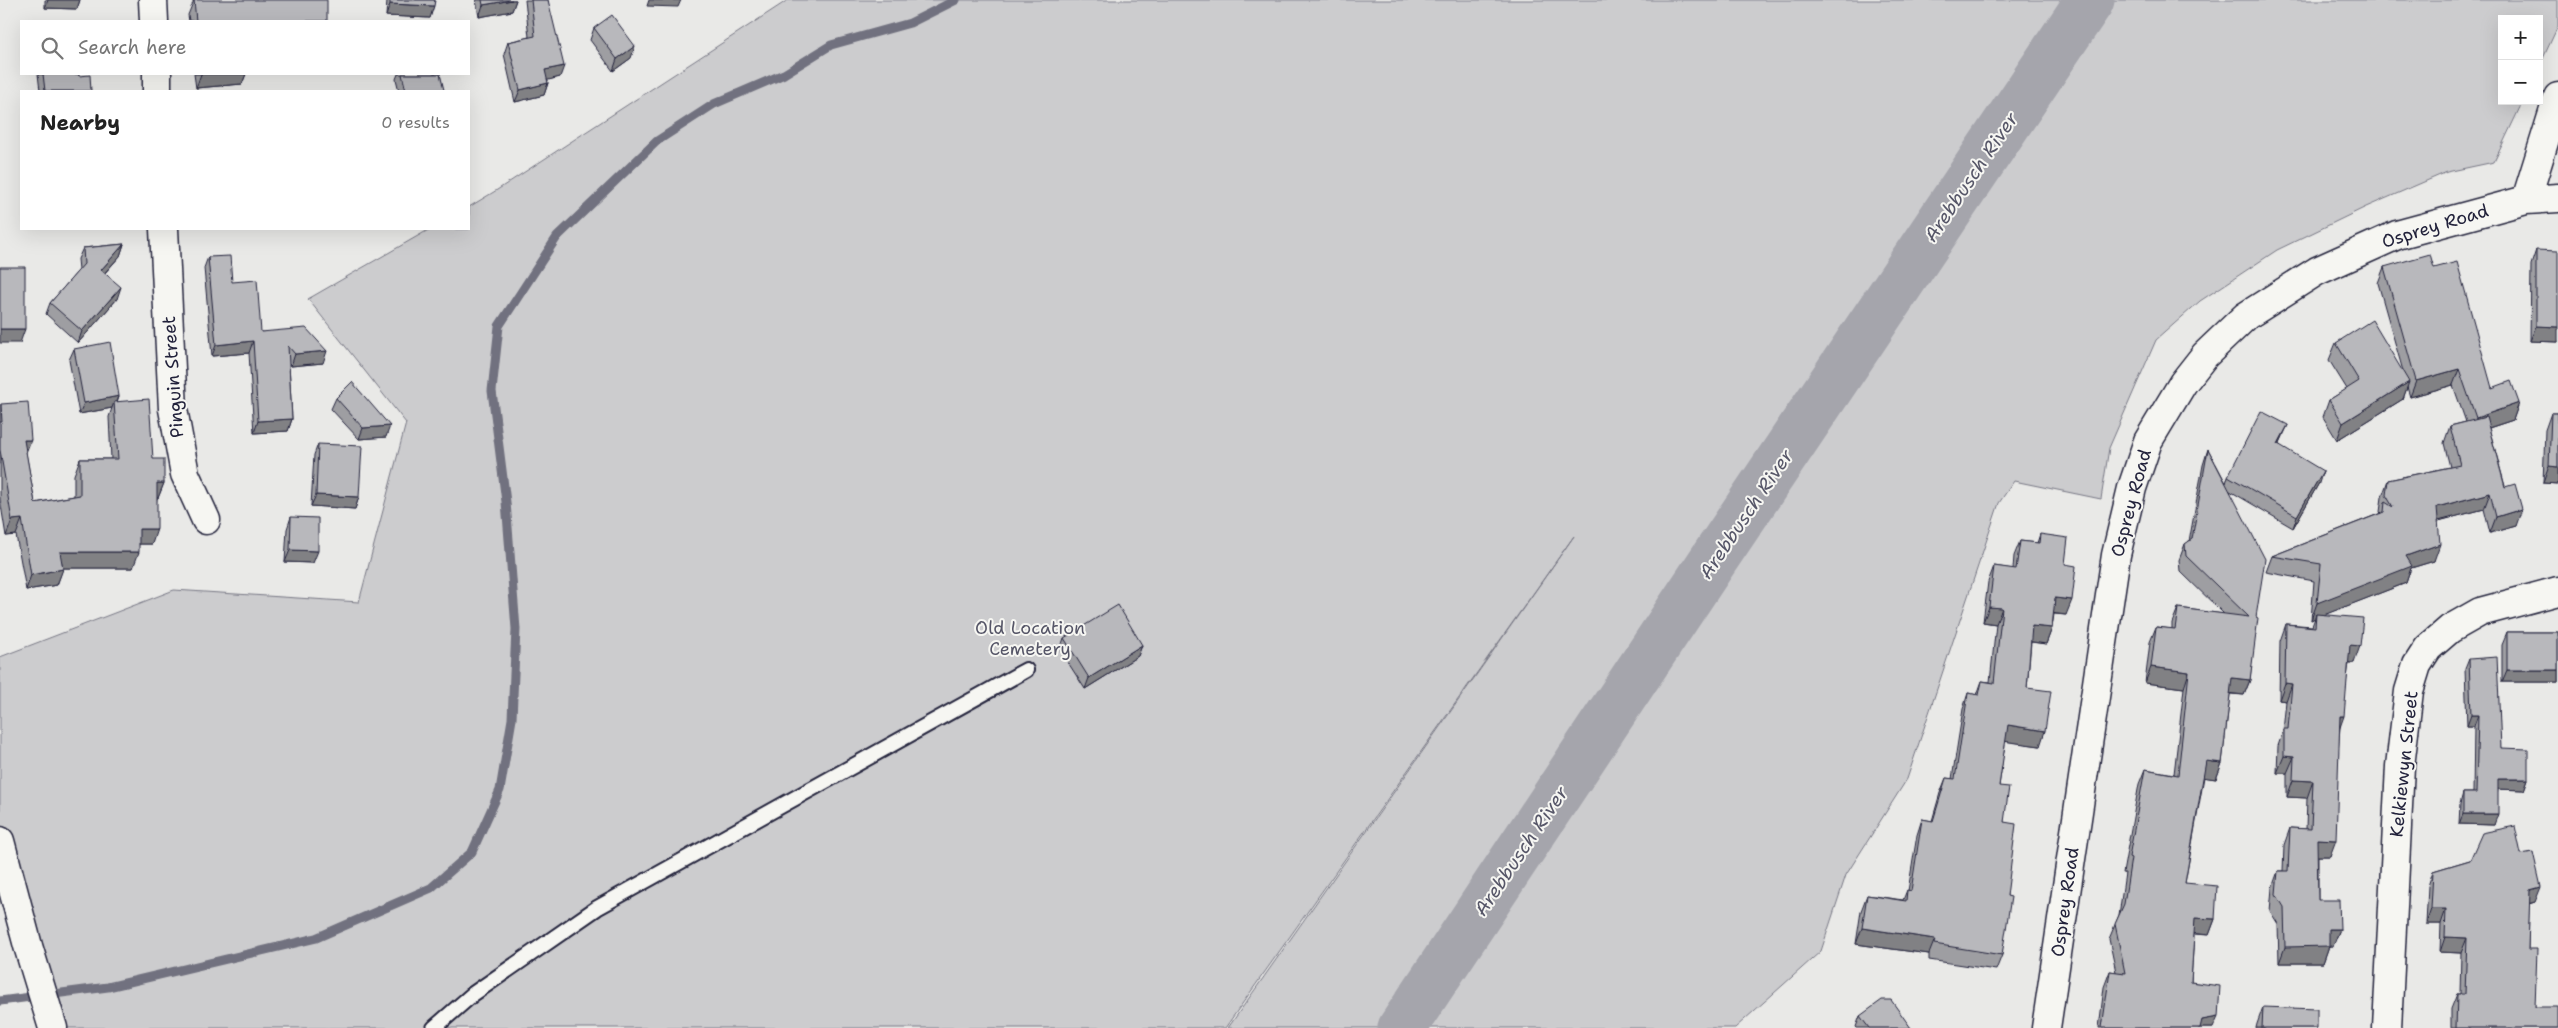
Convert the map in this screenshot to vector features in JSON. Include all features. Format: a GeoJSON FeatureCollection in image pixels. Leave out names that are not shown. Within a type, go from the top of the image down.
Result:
{"type":"FeatureCollection","features":[{"type":"Feature","properties":{"kind":"street"},"geometry":{"type":"LineString","coordinates":[[153,0],[154,20]]}},
{"type":"Feature","properties":{"kind":"street"},"geometry":{"type":"LineString","coordinates":[[156,75],[157,90]]}},
{"type":"Feature","properties":{"kind":"street"},"geometry":{"type":"LineString","coordinates":[[2526,200],[2558,97]]}},
{"type":"Feature","properties":{"kind":"street","name":"Osprey Road"},"geometry":{"type":"LineString","coordinates":[[2046,1028],[2116,555],[2132,488],[2148,441],[2184,383],[2205,355],[2246,316],[2317,271],[2397,234],[2526,200],[2558,198]]}},
{"type":"Feature","properties":{"kind":"street","name":"Pinguin Street"},"geometry":{"type":"LineString","coordinates":[[164,230],[173,409],[185,474],[206,520]]}},
{"type":"Feature","properties":{"kind":"street","name":"Kelkiewyn Street"},"geometry":{"type":"LineString","coordinates":[[2387,1028],[2400,766],[2409,691],[2417,665],[2428,648],[2450,629],[2480,612],[2558,591]]}},
{"type":"Feature","properties":{"kind":"street"},"geometry":{"type":"LineString","coordinates":[[0,841],[53,1026]]}},
{"type":"Feature","properties":{"kind":"lane"},"geometry":{"type":"LineString","coordinates":[[434,1028],[473,994],[597,908],[1026,670]]}},
{"type":"Feature","properties":{"kind":"green space","name":"Old Location Cemetery"},"geometry":{"type":"Polygon","coordinates":[[[788,0],[2558,0],[2558,26],[2543,58],[2543,15],[2498,15],[2498,105],[2521,105],[2494,162],[2447,172],[2366,207],[2277,250],[2200,301],[2156,340],[2109,448],[2101,499],[2014,481],[1999,503],[1907,779],[1846,875],[1821,951],[1735,1028],[1228,1028],[1574,536],[1225,1028],[53,1028],[0,841],[0,657],[174,590],[359,602],[406,423],[308,299],[428,230],[470,230],[470,206],[788,0]]]}},
{"type":"Feature","properties":{"kind":"building"},"geometry":{"type":"Polygon","coordinates":[[[194,0],[327,0],[327,20],[196,20],[194,0]]]}},
{"type":"Feature","properties":{"kind":"building"},"geometry":{"type":"Polygon","coordinates":[[[390,0],[435,0],[434,6],[390,4],[390,0]]]}},
{"type":"Feature","properties":{"kind":"building"},"geometry":{"type":"Polygon","coordinates":[[[482,0],[512,0],[483,5],[482,0]]]}},
{"type":"Feature","properties":{"kind":"building"},"geometry":{"type":"Polygon","coordinates":[[[531,0],[548,0],[564,66],[545,70],[548,83],[520,90],[508,42],[535,36],[531,0]]]}},
{"type":"Feature","properties":{"kind":"building"},"geometry":{"type":"Polygon","coordinates":[[[612,15],[635,46],[617,59],[594,28],[612,15]]]}},
{"type":"Feature","properties":{"kind":"building"},"geometry":{"type":"Polygon","coordinates":[[[43,75],[90,75],[91,90],[45,90],[43,75]]]}},
{"type":"Feature","properties":{"kind":"building"},"geometry":{"type":"Polygon","coordinates":[[[402,75],[440,75],[444,90],[406,90],[402,75]]]}},
{"type":"Feature","properties":{"kind":"building"},"geometry":{"type":"Polygon","coordinates":[[[124,244],[101,270],[121,287],[82,331],[50,303],[84,264],[83,248],[124,244]]]}},
{"type":"Feature","properties":{"kind":"building"},"geometry":{"type":"Polygon","coordinates":[[[2536,250],[2558,251],[2558,327],[2536,326],[2536,250]]]}},
{"type":"Feature","properties":{"kind":"building"},"geometry":{"type":"Polygon","coordinates":[[[2430,254],[2434,268],[2457,262],[2492,388],[2511,381],[2519,403],[2476,418],[2459,369],[2416,381],[2384,267],[2430,254]]]}},
{"type":"Feature","properties":{"kind":"building"},"geometry":{"type":"Polygon","coordinates":[[[230,256],[232,282],[257,280],[261,332],[306,328],[327,351],[295,354],[288,346],[292,419],[258,421],[253,341],[216,345],[208,257],[230,256]]]}},
{"type":"Feature","properties":{"kind":"building"},"geometry":{"type":"Polygon","coordinates":[[[0,267],[25,267],[25,329],[0,329],[0,267]]]}},
{"type":"Feature","properties":{"kind":"building"},"geometry":{"type":"Polygon","coordinates":[[[2372,320],[2409,382],[2343,423],[2329,400],[2359,381],[2336,343],[2372,320]]]}},
{"type":"Feature","properties":{"kind":"building"},"geometry":{"type":"Polygon","coordinates":[[[110,342],[119,396],[84,403],[74,349],[110,342]]]}},
{"type":"Feature","properties":{"kind":"building"},"geometry":{"type":"Polygon","coordinates":[[[352,382],[390,426],[363,428],[336,398],[352,382]]]}},
{"type":"Feature","properties":{"kind":"building"},"geometry":{"type":"Polygon","coordinates":[[[149,399],[153,459],[164,459],[164,483],[157,483],[157,529],[139,529],[139,552],[60,552],[63,569],[31,575],[22,519],[12,520],[0,450],[1,404],[28,402],[31,440],[24,440],[35,503],[80,495],[80,459],[118,459],[114,402],[149,399]]]}},
{"type":"Feature","properties":{"kind":"building"},"geometry":{"type":"Polygon","coordinates":[[[2261,411],[2288,425],[2278,444],[2323,471],[2297,516],[2228,476],[2261,411]]]}},
{"type":"Feature","properties":{"kind":"building"},"geometry":{"type":"Polygon","coordinates":[[[2551,413],[2558,413],[2558,467],[2549,466],[2551,413]]]}},
{"type":"Feature","properties":{"kind":"building"},"geometry":{"type":"Polygon","coordinates":[[[2486,417],[2505,487],[2515,484],[2522,509],[2496,517],[2490,493],[2437,507],[2440,544],[2406,556],[2412,566],[2317,603],[2321,564],[2272,556],[2384,512],[2385,502],[2393,507],[2386,495],[2388,480],[2460,465],[2450,426],[2486,417]]]}},
{"type":"Feature","properties":{"kind":"building"},"geometry":{"type":"Polygon","coordinates":[[[318,444],[362,446],[359,497],[316,495],[318,444]]]}},
{"type":"Feature","properties":{"kind":"building"},"geometry":{"type":"Polygon","coordinates":[[[2208,449],[2265,559],[2256,617],[2258,618],[2250,680],[2232,678],[2222,763],[2206,761],[2185,883],[2217,886],[2215,919],[2195,918],[2191,982],[2220,986],[2218,1017],[2202,1020],[2200,1028],[2102,1028],[2110,971],[2125,973],[2115,924],[2124,904],[2131,858],[2129,857],[2145,769],[2178,775],[2189,672],[2151,667],[2156,627],[2175,629],[2178,608],[2249,617],[2186,556],[2185,544],[2192,539],[2208,449]]]}},
{"type":"Feature","properties":{"kind":"building"},"geometry":{"type":"Polygon","coordinates":[[[291,517],[318,518],[318,551],[290,550],[291,517]]]}},
{"type":"Feature","properties":{"kind":"building"},"geometry":{"type":"Polygon","coordinates":[[[2040,534],[2068,538],[2065,564],[2076,566],[2072,600],[2055,598],[2052,628],[2032,626],[2027,688],[2051,691],[2045,731],[2008,725],[1999,786],[2009,787],[2004,822],[2016,824],[2007,896],[2011,897],[2002,955],[1934,944],[1935,939],[1862,928],[1867,895],[1906,901],[1907,890],[1911,891],[1922,819],[1933,821],[1946,778],[1955,779],[1968,693],[1979,695],[1982,681],[1994,683],[2002,608],[1989,607],[1994,566],[2016,569],[2020,541],[2039,543],[2040,534]]]}},
{"type":"Feature","properties":{"kind":"building"},"geometry":{"type":"Polygon","coordinates":[[[1118,605],[1142,645],[1089,678],[1064,638],[1118,605]]]}},
{"type":"Feature","properties":{"kind":"building"},"geometry":{"type":"Polygon","coordinates":[[[2316,614],[2363,618],[2360,646],[2350,645],[2344,716],[2340,716],[2336,840],[2317,839],[2318,900],[2339,900],[2340,929],[2329,929],[2329,946],[2285,947],[2284,907],[2276,894],[2278,871],[2288,871],[2290,828],[2311,829],[2313,781],[2293,780],[2294,757],[2284,756],[2284,729],[2288,729],[2292,684],[2285,683],[2286,624],[2315,627],[2316,614]]]}},
{"type":"Feature","properties":{"kind":"building"},"geometry":{"type":"Polygon","coordinates":[[[2507,632],[2558,632],[2558,670],[2507,670],[2507,632]]]}},
{"type":"Feature","properties":{"kind":"building"},"geometry":{"type":"Polygon","coordinates":[[[2497,657],[2501,748],[2528,749],[2528,779],[2498,779],[2498,814],[2463,814],[2463,793],[2476,793],[2478,715],[2471,715],[2469,659],[2497,657]]]}},
{"type":"Feature","properties":{"kind":"building"},"geometry":{"type":"Polygon","coordinates":[[[2515,826],[2521,854],[2533,852],[2541,887],[2530,890],[2528,949],[2537,949],[2535,1007],[2558,1007],[2558,1028],[2456,1028],[2457,994],[2465,994],[2467,938],[2445,937],[2446,909],[2431,909],[2433,871],[2470,860],[2482,833],[2515,826]]]}},
{"type":"Feature","properties":{"kind":"building"},"geometry":{"type":"Polygon","coordinates":[[[1882,1000],[1891,1000],[1911,1028],[1869,1028],[1860,1016],[1882,1000]]]}},
{"type":"Feature","properties":{"kind":"building"},"geometry":{"type":"Polygon","coordinates":[[[2263,1007],[2317,1009],[2317,1028],[2262,1028],[2263,1007]]]}},
{"type":"Feature","properties":{"kind":"waterway"},"geometry":{"type":"LineString","coordinates":[[0,1001],[108,987],[316,938],[431,888],[472,852],[500,790],[512,719],[516,629],[506,502],[492,391],[499,326],[557,237],[657,141],[714,104],[784,74],[831,45],[910,23],[956,0]]}},
{"type":"Feature","properties":{"kind":"waterway","name":"Arebbusch River"},"geometry":{"type":"LineString","coordinates":[[1402,1028],[1714,559],[2090,0]]}}]}
